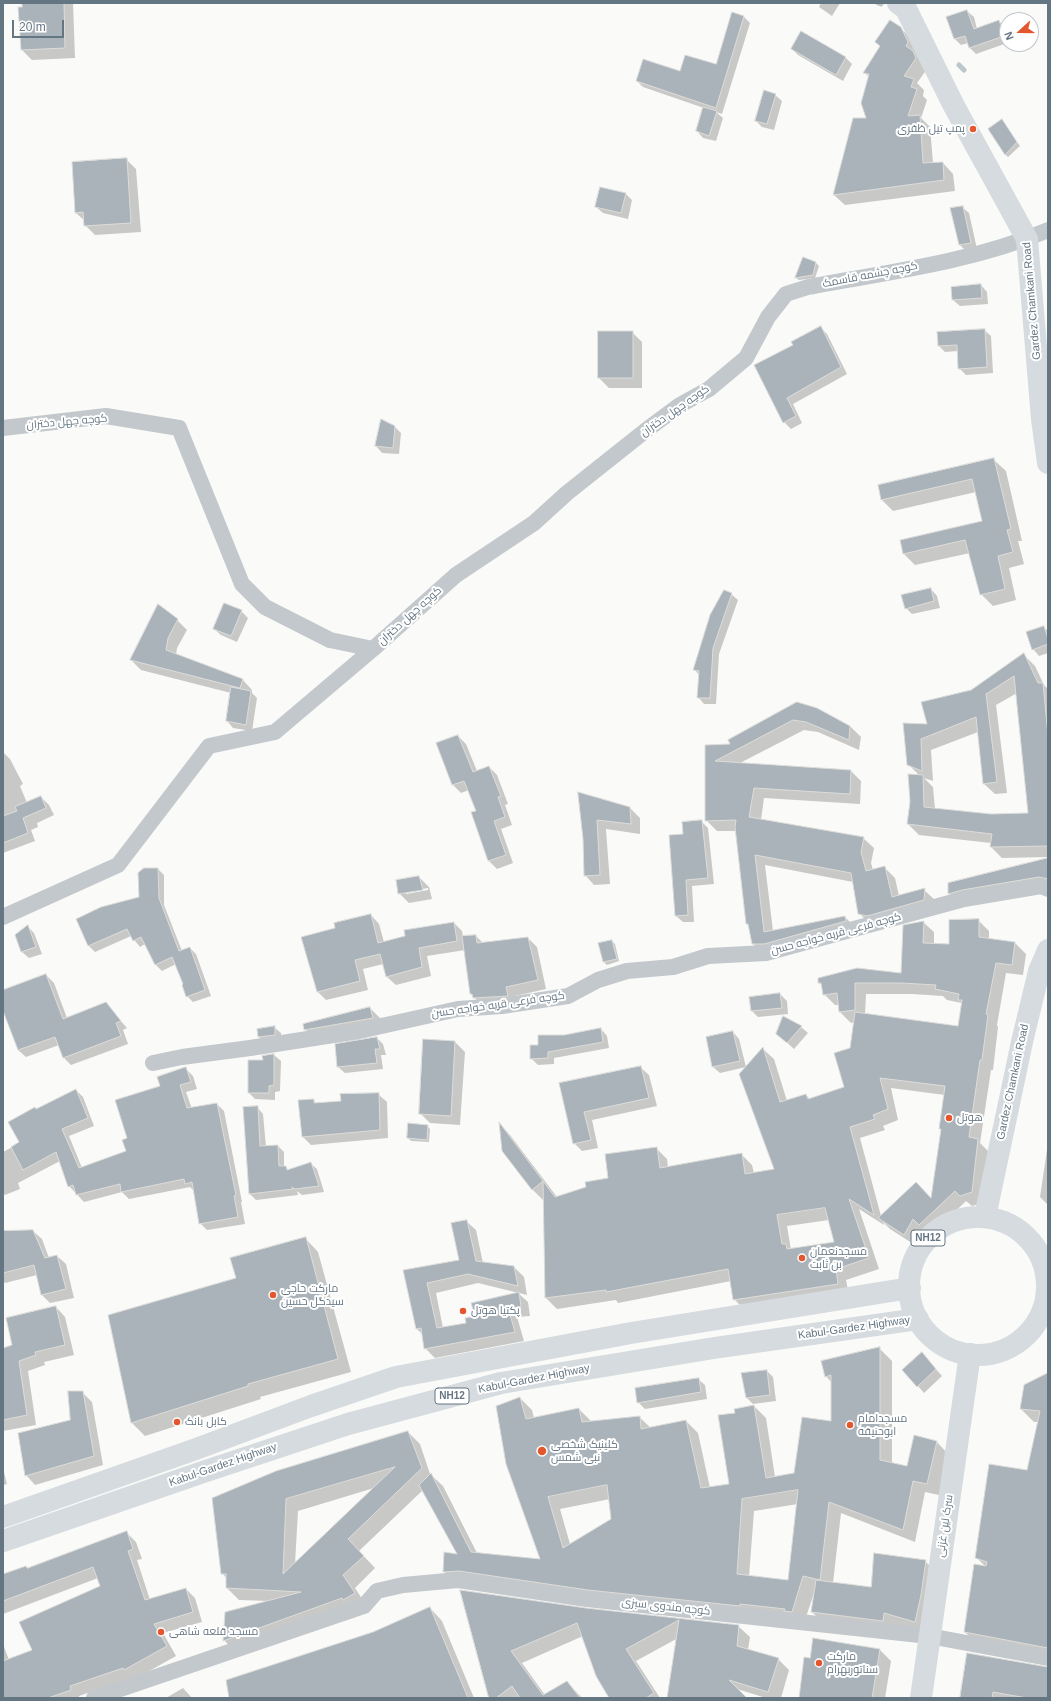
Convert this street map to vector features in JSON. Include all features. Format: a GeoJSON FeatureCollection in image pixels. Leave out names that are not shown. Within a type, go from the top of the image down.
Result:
{"type":"FeatureCollection","features":[{"type":"Feature","properties":{"kind":"main road","name":"Gardez Chamkani Road"},"geometry":{"type":"LineString","coordinates":[[903,5],[954,106],[1027,239],[1042,419],[1048,463]]}},
{"type":"Feature","properties":{"kind":"main road","name":"Gardez Chamkani Road"},"geometry":{"type":"LineString","coordinates":[[985,1217],[1022,1042],[1048,950]]}},
{"type":"Feature","properties":{"kind":"main road","name":"Kabul-Gardez Highway"},"geometry":{"type":"LineString","coordinates":[[985,1217],[1006,1222],[1024,1234],[1043,1250],[1047,1273],[1047,1295],[1041,1316],[1029,1334],[1012,1347],[992,1354],[970,1354],[949,1348],[931,1336],[918,1319],[911,1299],[910,1288],[910,1278],[915,1257],[927,1239],[944,1226],[964,1218],[985,1217]]}},
{"type":"Feature","properties":{"kind":"main road"},"geometry":{"type":"LineString","coordinates":[[3,1517],[196,1449],[311,1406],[396,1377],[631,1333],[910,1288]]}},
{"type":"Feature","properties":{"kind":"main road","name":"Kabul-Gardez Highway"},"geometry":{"type":"LineString","coordinates":[[3,1541],[348,1424],[500,1383],[714,1348],[918,1319]]}},
{"type":"Feature","properties":{"kind":"main road","name":"سرک لین غزنی"},"geometry":{"type":"LineString","coordinates":[[921,1698],[970,1354]]}},
{"type":"Feature","properties":{"kind":"street","name":"کوچه چشمه قاسمک"},"geometry":{"type":"LineString","coordinates":[[746,358],[768,317],[786,294],[808,287],[976,255],[1027,239],[1048,230]]}},
{"type":"Feature","properties":{"kind":"street","name":"کوچه چهل دختران"},"geometry":{"type":"LineString","coordinates":[[3,428],[106,416],[179,428],[242,584],[265,607],[330,640],[373,649],[456,575],[534,523],[567,493],[646,431],[680,405],[709,389],[746,358]]}},
{"type":"Feature","properties":{"kind":"street"},"geometry":{"type":"LineString","coordinates":[[3,917],[118,865],[209,746],[275,732],[373,649]]}},
{"type":"Feature","properties":{"kind":"street","name":"کوچه فرعی قریه خواجه حسن"},"geometry":{"type":"LineString","coordinates":[[153,1063],[182,1056],[250,1048],[359,1030],[458,1009],[502,1006],[568,996],[598,980],[628,971],[673,967],[708,956],[766,953],[964,899],[1042,886],[1048,889]]}},
{"type":"Feature","properties":{"kind":"street","name":"کوچه مندوی سبزی"},"geometry":{"type":"LineString","coordinates":[[94,1698],[364,1606],[377,1591],[403,1585],[458,1580],[587,1599],[929,1636],[1048,1658]]}},
{"type":"Feature","properties":{"kind":"building"},"geometry":{"type":"Polygon","coordinates":[[[22,3],[64,3],[65,48],[21,50],[18,7],[22,7],[22,3]]]}},
{"type":"Feature","properties":{"kind":"building"},"geometry":{"type":"Polygon","coordinates":[[[967,10],[974,29],[999,20],[999,38],[969,48],[965,36],[954,39],[946,17],[967,10]]]}},
{"type":"Feature","properties":{"kind":"building"},"geometry":{"type":"Polygon","coordinates":[[[732,12],[744,16],[716,108],[636,81],[643,59],[680,71],[685,55],[716,64],[732,12]]]}},
{"type":"Feature","properties":{"kind":"building"},"geometry":{"type":"Polygon","coordinates":[[[890,20],[901,27],[908,42],[906,46],[913,51],[916,58],[904,76],[914,79],[911,87],[917,89],[908,116],[920,115],[923,163],[943,162],[944,180],[833,195],[853,118],[866,118],[861,103],[869,74],[863,73],[880,46],[875,42],[890,20]]]}},
{"type":"Feature","properties":{"kind":"building"},"geometry":{"type":"Polygon","coordinates":[[[801,31],[846,57],[836,75],[791,49],[801,31]]]}},
{"type":"Feature","properties":{"kind":"building"},"geometry":{"type":"Polygon","coordinates":[[[764,90],[776,94],[767,124],[755,121],[764,90]]]}},
{"type":"Feature","properties":{"kind":"building"},"geometry":{"type":"Polygon","coordinates":[[[703,107],[717,111],[709,136],[696,131],[703,107]]]}},
{"type":"Feature","properties":{"kind":"building"},"geometry":{"type":"Polygon","coordinates":[[[1002,119],[1017,142],[1005,155],[988,129],[1002,119]]]}},
{"type":"Feature","properties":{"kind":"building"},"geometry":{"type":"Polygon","coordinates":[[[127,158],[131,223],[84,226],[83,212],[75,213],[72,162],[127,158]]]}},
{"type":"Feature","properties":{"kind":"building"},"geometry":{"type":"Polygon","coordinates":[[[600,187],[626,193],[621,213],[595,207],[600,187]]]}},
{"type":"Feature","properties":{"kind":"building"},"geometry":{"type":"Polygon","coordinates":[[[963,206],[971,243],[959,245],[950,208],[963,206]]]}},
{"type":"Feature","properties":{"kind":"building"},"geometry":{"type":"Polygon","coordinates":[[[803,257],[816,262],[813,275],[795,278],[803,257]]]}},
{"type":"Feature","properties":{"kind":"building"},"geometry":{"type":"Polygon","coordinates":[[[981,284],[982,298],[952,300],[951,287],[981,284]]]}},
{"type":"Feature","properties":{"kind":"building"},"geometry":{"type":"Polygon","coordinates":[[[821,326],[841,367],[787,398],[796,416],[783,423],[754,365],[793,345],[791,342],[821,326]]]}},
{"type":"Feature","properties":{"kind":"building"},"geometry":{"type":"Polygon","coordinates":[[[985,329],[987,367],[958,369],[957,345],[938,346],[937,332],[985,329]]]}},
{"type":"Feature","properties":{"kind":"building"},"geometry":{"type":"Polygon","coordinates":[[[598,331],[633,331],[633,378],[598,378],[598,331]]]}},
{"type":"Feature","properties":{"kind":"building"},"geometry":{"type":"Polygon","coordinates":[[[381,419],[395,426],[393,448],[375,446],[381,419]]]}},
{"type":"Feature","properties":{"kind":"building"},"geometry":{"type":"Polygon","coordinates":[[[994,458],[1011,529],[1007,530],[1013,552],[998,556],[1005,589],[980,595],[965,540],[903,554],[900,540],[982,521],[972,479],[881,500],[878,485],[994,458]]]}},
{"type":"Feature","properties":{"kind":"building"},"geometry":{"type":"Polygon","coordinates":[[[931,588],[934,601],[905,609],[901,595],[931,588]]]}},
{"type":"Feature","properties":{"kind":"building"},"geometry":{"type":"Polygon","coordinates":[[[724,590],[732,593],[713,648],[710,698],[697,698],[699,671],[693,670],[710,615],[724,590]]]}},
{"type":"Feature","properties":{"kind":"building"},"geometry":{"type":"Polygon","coordinates":[[[224,603],[242,610],[231,636],[213,629],[224,603]]]}},
{"type":"Feature","properties":{"kind":"building"},"geometry":{"type":"Polygon","coordinates":[[[158,604],[178,619],[168,638],[166,650],[243,679],[240,688],[130,660],[158,604]]]}},
{"type":"Feature","properties":{"kind":"building"},"geometry":{"type":"Polygon","coordinates":[[[1044,626],[1048,644],[1032,650],[1026,632],[1044,626]]]}},
{"type":"Feature","properties":{"kind":"building"},"geometry":{"type":"Polygon","coordinates":[[[1024,653],[1038,683],[1043,683],[1048,736],[1048,846],[990,847],[992,834],[907,824],[910,802],[908,774],[923,775],[924,807],[991,814],[1028,813],[1014,676],[986,694],[997,782],[983,784],[976,717],[921,739],[922,771],[907,765],[903,723],[927,724],[921,702],[971,690],[1024,653]]]}},
{"type":"Feature","properties":{"kind":"building"},"geometry":{"type":"Polygon","coordinates":[[[231,687],[251,691],[246,725],[226,721],[231,687]]]}},
{"type":"Feature","properties":{"kind":"building"},"geometry":{"type":"Polygon","coordinates":[[[797,702],[817,708],[850,726],[849,740],[806,722],[793,720],[715,761],[851,770],[850,794],[754,788],[749,817],[864,837],[861,852],[866,871],[885,866],[892,897],[925,888],[924,900],[867,916],[858,914],[851,873],[755,855],[764,932],[845,916],[846,921],[764,944],[752,944],[748,924],[746,924],[735,827],[736,820],[705,821],[705,745],[730,744],[728,740],[797,702]]]}},
{"type":"Feature","properties":{"kind":"building"},"geometry":{"type":"Polygon","coordinates":[[[458,735],[473,772],[489,766],[501,796],[498,797],[505,817],[494,821],[506,855],[488,861],[471,812],[476,811],[464,781],[452,785],[436,743],[458,735]]]}},
{"type":"Feature","properties":{"kind":"building"},"geometry":{"type":"Polygon","coordinates":[[[578,792],[630,807],[631,824],[597,820],[600,875],[584,876],[583,839],[578,792]]]}},
{"type":"Feature","properties":{"kind":"building"},"geometry":{"type":"Polygon","coordinates":[[[41,796],[46,808],[23,818],[28,833],[3,843],[3,816],[17,811],[15,807],[41,796]]]}},
{"type":"Feature","properties":{"kind":"building"},"geometry":{"type":"Polygon","coordinates":[[[702,820],[708,878],[686,880],[688,915],[675,916],[669,835],[683,834],[682,822],[702,820]]]}},
{"type":"Feature","properties":{"kind":"building"},"geometry":{"type":"Polygon","coordinates":[[[1048,858],[1048,879],[1039,877],[962,890],[948,894],[948,883],[1048,858]]]}},
{"type":"Feature","properties":{"kind":"building"},"geometry":{"type":"Polygon","coordinates":[[[144,868],[158,868],[159,898],[179,951],[190,947],[205,990],[186,997],[183,984],[172,957],[155,965],[141,937],[133,941],[127,929],[88,946],[76,919],[101,907],[139,897],[138,873],[144,868]]]}},
{"type":"Feature","properties":{"kind":"building"},"geometry":{"type":"Polygon","coordinates":[[[419,876],[423,890],[398,894],[396,880],[419,876]]]}},
{"type":"Feature","properties":{"kind":"building"},"geometry":{"type":"Polygon","coordinates":[[[371,914],[378,943],[405,936],[404,930],[454,922],[457,941],[419,948],[422,967],[386,977],[380,954],[355,960],[360,981],[317,992],[301,937],[335,928],[334,923],[371,914]]]}},
{"type":"Feature","properties":{"kind":"building"},"geometry":{"type":"Polygon","coordinates":[[[979,919],[979,937],[1015,942],[1012,965],[996,963],[986,1014],[988,1015],[982,1060],[980,1060],[969,1137],[978,1139],[972,1192],[960,1196],[955,1191],[919,1225],[913,1219],[904,1235],[878,1218],[916,1182],[931,1198],[941,1129],[939,1129],[945,1086],[880,1078],[888,1109],[873,1115],[875,1119],[850,1127],[874,1215],[849,1199],[869,1258],[836,1269],[838,1284],[733,1300],[728,1269],[606,1292],[606,1290],[545,1298],[543,1181],[532,1190],[502,1151],[499,1122],[555,1197],[586,1187],[585,1182],[608,1178],[605,1154],[657,1147],[660,1168],[742,1153],[745,1174],[774,1169],[739,1074],[763,1047],[780,1102],[806,1094],[808,1099],[844,1087],[834,1053],[850,1048],[855,1012],[958,1026],[962,1000],[958,1000],[959,994],[935,989],[936,985],[855,983],[855,1010],[839,1012],[837,993],[823,995],[821,983],[818,983],[818,978],[857,968],[901,973],[903,925],[924,921],[923,943],[949,944],[949,920],[979,919]],[[825,1208],[777,1215],[782,1244],[786,1244],[787,1249],[834,1242],[825,1208]]]}},
{"type":"Feature","properties":{"kind":"building"},"geometry":{"type":"Polygon","coordinates":[[[28,925],[36,947],[21,952],[15,935],[28,925]]]}},
{"type":"Feature","properties":{"kind":"building"},"geometry":{"type":"Polygon","coordinates":[[[476,935],[477,943],[528,937],[538,980],[506,987],[508,996],[473,998],[472,994],[470,994],[462,936],[476,935]]]}},
{"type":"Feature","properties":{"kind":"building"},"geometry":{"type":"Polygon","coordinates":[[[612,940],[617,959],[603,962],[598,943],[612,940]]]}},
{"type":"Feature","properties":{"kind":"building"},"geometry":{"type":"Polygon","coordinates":[[[46,974],[63,1019],[106,1002],[121,1021],[116,1023],[121,1036],[63,1058],[55,1037],[18,1050],[3,1011],[3,990],[46,974]]]}},
{"type":"Feature","properties":{"kind":"building"},"geometry":{"type":"Polygon","coordinates":[[[780,993],[782,1008],[751,1011],[749,997],[780,993]]]}},
{"type":"Feature","properties":{"kind":"building"},"geometry":{"type":"Polygon","coordinates":[[[370,1007],[373,1018],[304,1030],[303,1024],[370,1007]]]}},
{"type":"Feature","properties":{"kind":"building"},"geometry":{"type":"Polygon","coordinates":[[[783,1016],[802,1026],[787,1043],[776,1034],[783,1016]]]}},
{"type":"Feature","properties":{"kind":"building"},"geometry":{"type":"Polygon","coordinates":[[[275,1026],[275,1035],[258,1037],[257,1029],[275,1026]]]}},
{"type":"Feature","properties":{"kind":"building"},"geometry":{"type":"Polygon","coordinates":[[[601,1028],[603,1042],[548,1052],[548,1058],[530,1059],[530,1045],[538,1045],[538,1035],[564,1035],[601,1028]]]}},
{"type":"Feature","properties":{"kind":"building"},"geometry":{"type":"Polygon","coordinates":[[[733,1031],[740,1061],[712,1067],[706,1037],[733,1031]]]}},
{"type":"Feature","properties":{"kind":"building"},"geometry":{"type":"Polygon","coordinates":[[[377,1037],[380,1049],[375,1049],[377,1063],[337,1067],[335,1044],[377,1037]]]}},
{"type":"Feature","properties":{"kind":"building"},"geometry":{"type":"Polygon","coordinates":[[[423,1039],[455,1041],[451,1116],[419,1114],[423,1039]]]}},
{"type":"Feature","properties":{"kind":"building"},"geometry":{"type":"Polygon","coordinates":[[[274,1054],[274,1085],[269,1086],[269,1093],[248,1093],[248,1060],[263,1060],[262,1056],[274,1054]]]}},
{"type":"Feature","properties":{"kind":"building"},"geometry":{"type":"Polygon","coordinates":[[[641,1066],[649,1098],[584,1112],[591,1140],[573,1144],[559,1083],[641,1066]]]}},
{"type":"Feature","properties":{"kind":"building"},"geometry":{"type":"Polygon","coordinates":[[[186,1067],[191,1082],[180,1085],[187,1108],[217,1103],[236,1195],[234,1196],[238,1217],[199,1224],[192,1182],[185,1184],[184,1179],[121,1192],[120,1184],[76,1195],[73,1185],[68,1187],[56,1152],[23,1170],[11,1147],[19,1142],[8,1122],[35,1107],[36,1109],[76,1089],[88,1118],[62,1129],[79,1168],[126,1151],[122,1140],[127,1138],[115,1100],[160,1086],[157,1077],[186,1067]]]}},
{"type":"Feature","properties":{"kind":"building"},"geometry":{"type":"Polygon","coordinates":[[[379,1093],[380,1130],[302,1137],[298,1100],[314,1099],[314,1103],[341,1101],[340,1094],[379,1093]]]}},
{"type":"Feature","properties":{"kind":"building"},"geometry":{"type":"Polygon","coordinates":[[[258,1106],[260,1146],[278,1145],[279,1166],[286,1166],[287,1170],[311,1162],[319,1186],[295,1189],[292,1187],[293,1189],[249,1194],[243,1107],[258,1106]]]}},
{"type":"Feature","properties":{"kind":"building"},"geometry":{"type":"Polygon","coordinates":[[[408,1123],[428,1125],[427,1140],[407,1138],[408,1123]]]}},
{"type":"Feature","properties":{"kind":"building"},"geometry":{"type":"Polygon","coordinates":[[[467,1220],[476,1261],[514,1266],[518,1286],[468,1274],[427,1283],[437,1328],[466,1323],[465,1318],[475,1316],[471,1303],[519,1292],[521,1307],[508,1308],[515,1332],[424,1349],[421,1328],[416,1329],[403,1270],[459,1260],[451,1223],[467,1220]]]}},
{"type":"Feature","properties":{"kind":"building"},"geometry":{"type":"Polygon","coordinates":[[[33,1230],[45,1258],[57,1255],[66,1289],[41,1295],[34,1265],[3,1273],[3,1231],[33,1230]]]}},
{"type":"Feature","properties":{"kind":"building"},"geometry":{"type":"Polygon","coordinates":[[[306,1237],[338,1359],[248,1384],[248,1386],[131,1423],[108,1315],[236,1278],[230,1258],[306,1237]]]}},
{"type":"Feature","properties":{"kind":"building"},"geometry":{"type":"Polygon","coordinates":[[[56,1306],[65,1345],[35,1352],[36,1355],[19,1361],[27,1415],[3,1420],[3,1348],[12,1345],[6,1318],[56,1306]]]}},
{"type":"Feature","properties":{"kind":"building"},"geometry":{"type":"Polygon","coordinates":[[[880,1347],[880,1460],[907,1466],[914,1435],[937,1441],[927,1484],[913,1481],[903,1530],[829,1502],[820,1580],[803,1576],[792,1612],[784,1611],[785,1609],[740,1604],[740,1606],[588,1590],[459,1571],[443,1572],[444,1552],[457,1554],[419,1485],[431,1473],[471,1552],[540,1559],[506,1464],[496,1406],[520,1397],[526,1419],[579,1408],[582,1422],[640,1416],[641,1429],[686,1420],[701,1488],[729,1484],[718,1415],[735,1413],[734,1409],[754,1405],[766,1478],[794,1473],[802,1417],[831,1421],[831,1375],[825,1377],[821,1361],[880,1347]],[[607,1485],[548,1497],[563,1548],[611,1519],[607,1485]],[[798,1490],[742,1499],[737,1574],[788,1580],[798,1490]]]}},
{"type":"Feature","properties":{"kind":"building"},"geometry":{"type":"Polygon","coordinates":[[[922,1352],[936,1369],[917,1387],[902,1370],[922,1352]]]}},
{"type":"Feature","properties":{"kind":"building"},"geometry":{"type":"Polygon","coordinates":[[[767,1370],[770,1395],[746,1398],[741,1373],[767,1370]]]}},
{"type":"Feature","properties":{"kind":"building"},"geometry":{"type":"Polygon","coordinates":[[[1048,1373],[1048,1648],[964,1632],[974,1564],[986,1566],[987,1562],[975,1558],[989,1464],[1027,1470],[1040,1411],[1020,1409],[1024,1385],[1048,1373]]]}},
{"type":"Feature","properties":{"kind":"building"},"geometry":{"type":"Polygon","coordinates":[[[699,1378],[701,1392],[637,1403],[635,1388],[699,1378]]]}},
{"type":"Feature","properties":{"kind":"building"},"geometry":{"type":"Polygon","coordinates":[[[68,1391],[83,1391],[94,1456],[25,1476],[18,1433],[70,1420],[68,1391]]]}},
{"type":"Feature","properties":{"kind":"building"},"geometry":{"type":"Polygon","coordinates":[[[408,1431],[422,1468],[348,1539],[364,1556],[343,1575],[355,1593],[343,1600],[342,1598],[223,1641],[225,1612],[301,1592],[226,1588],[226,1574],[221,1574],[212,1498],[276,1471],[408,1431]],[[395,1467],[286,1499],[283,1574],[395,1467]]]}},
{"type":"Feature","properties":{"kind":"building"},"geometry":{"type":"Polygon","coordinates":[[[127,1531],[133,1549],[128,1551],[145,1600],[186,1588],[193,1612],[154,1624],[167,1646],[124,1670],[123,1668],[70,1686],[71,1690],[48,1698],[3,1698],[3,1661],[32,1650],[19,1622],[100,1586],[93,1567],[3,1601],[3,1574],[26,1566],[27,1568],[127,1531]]]}},
{"type":"Feature","properties":{"kind":"building"},"geometry":{"type":"Polygon","coordinates":[[[874,1553],[926,1560],[915,1622],[884,1613],[883,1621],[811,1612],[816,1580],[871,1587],[874,1553]]]}},
{"type":"Feature","properties":{"kind":"building"},"geometry":{"type":"Polygon","coordinates":[[[460,1590],[586,1608],[739,1625],[737,1646],[779,1658],[768,1692],[729,1680],[747,1698],[667,1698],[679,1620],[626,1649],[654,1693],[646,1698],[609,1698],[596,1676],[577,1623],[511,1651],[543,1695],[567,1681],[580,1698],[520,1698],[512,1686],[496,1698],[489,1698],[460,1590]]]}},
{"type":"Feature","properties":{"kind":"building"},"geometry":{"type":"Polygon","coordinates":[[[430,1607],[468,1698],[229,1698],[226,1680],[373,1632],[430,1607]]]}},
{"type":"Feature","properties":{"kind":"building"},"geometry":{"type":"Polygon","coordinates":[[[813,1638],[880,1649],[872,1698],[799,1698],[804,1657],[810,1658],[813,1638]]]}},
{"type":"Feature","properties":{"kind":"building"},"geometry":{"type":"Polygon","coordinates":[[[967,1653],[1048,1667],[1048,1698],[1027,1698],[993,1692],[992,1698],[960,1698],[967,1653]]]}},
{"type":"Feature","properties":{"kind":"waterway"},"geometry":{"type":"LineString","coordinates":[[959,65],[964,70]]}},
{"type":"Feature","properties":{"kind":"place","name":"پمپ تیل ظفری"},"geometry":{"type":"Point","coordinates":[973,129]}},
{"type":"Feature","properties":{"kind":"place","name":"هوتل"},"geometry":{"type":"Point","coordinates":[949,1118]}},
{"type":"Feature","properties":{"kind":"place","name":"مسجدنعمان بن ثابت"},"geometry":{"type":"Point","coordinates":[802,1258]}},
{"type":"Feature","properties":{"kind":"place","name":"مارکت حاجی سیدگل حسین"},"geometry":{"type":"Point","coordinates":[273,1295]}},
{"type":"Feature","properties":{"kind":"place","name":"پکتیا هوتل"},"geometry":{"type":"Point","coordinates":[463,1311]}},
{"type":"Feature","properties":{"kind":"place","name":"کابل بانک"},"geometry":{"type":"Point","coordinates":[177,1422]}},
{"type":"Feature","properties":{"kind":"place","name":"مسجدامام ابوحنیفه"},"geometry":{"type":"Point","coordinates":[850,1425]}},
{"type":"Feature","properties":{"kind":"place","name":"کلینیک شخصی نبی شمس"},"geometry":{"type":"Point","coordinates":[542,1451]}},
{"type":"Feature","properties":{"kind":"place","name":"مسجد قلعه شاهی"},"geometry":{"type":"Point","coordinates":[161,1632]}},
{"type":"Feature","properties":{"kind":"place","name":"مارکت سناتوربهرام"},"geometry":{"type":"Point","coordinates":[819,1663]}}]}
